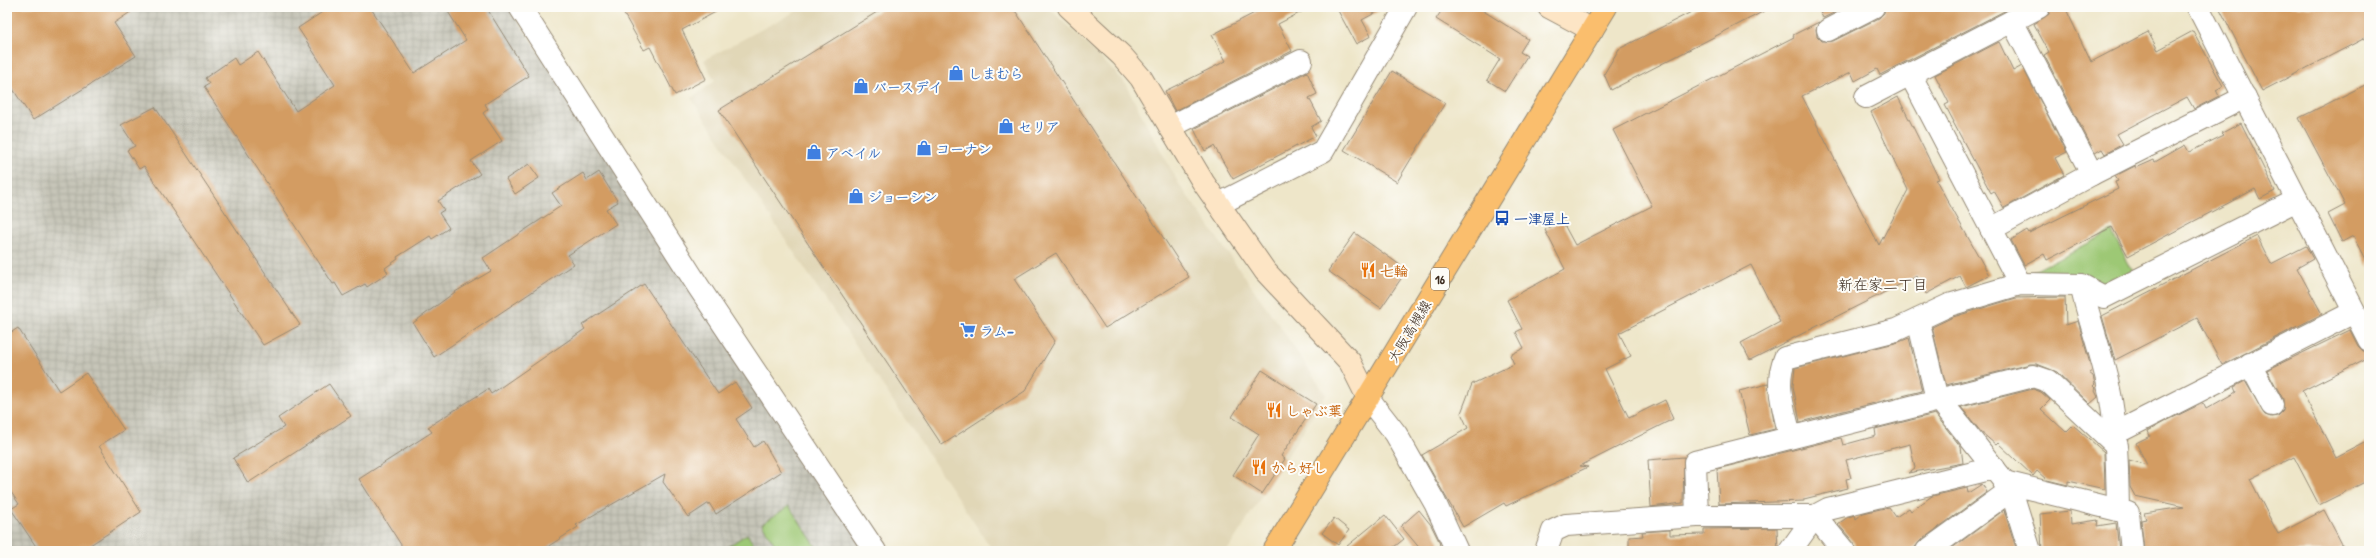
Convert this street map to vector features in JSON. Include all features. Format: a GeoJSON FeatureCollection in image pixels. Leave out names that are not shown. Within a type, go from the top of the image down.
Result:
{"type":"FeatureCollection","features":[{"type":"Feature","properties":{"kind":"main road","name":"大阪高槻線"},"geometry":{"type":"LineString","coordinates":[[1274,551],[1606,7]]}},
{"type":"Feature","properties":{"kind":"street"},"geometry":{"type":"LineString","coordinates":[[520,7],[698,286],[875,551]]}},
{"type":"Feature","properties":{"kind":"street"},"geometry":{"type":"LineString","coordinates":[[1069,7],[1122,56],[1141,78],[1203,182],[1265,271],[1350,362],[1368,398],[1396,434],[1435,503],[1457,551]]}},
{"type":"Feature","properties":{"kind":"street"},"geometry":{"type":"LineString","coordinates":[[1219,204],[1323,151],[1406,7]]}},
{"type":"Feature","properties":{"kind":"street"},"geometry":{"type":"LineString","coordinates":[[1549,7],[1592,30]]}},
{"type":"Feature","properties":{"kind":"street"},"geometry":{"type":"LineString","coordinates":[[1828,30],[1872,7]]}},
{"type":"Feature","properties":{"kind":"street"},"geometry":{"type":"LineString","coordinates":[[1866,96],[2039,7]]}},
{"type":"Feature","properties":{"kind":"street"},"geometry":{"type":"LineString","coordinates":[[2198,7],[2296,200],[2368,336]]}},
{"type":"Feature","properties":{"kind":"street"},"geometry":{"type":"LineString","coordinates":[[2012,21],[2092,174]]}},
{"type":"Feature","properties":{"kind":"street"},"geometry":{"type":"LineString","coordinates":[[1170,126],[1301,61]]}},
{"type":"Feature","properties":{"kind":"street"},"geometry":{"type":"LineString","coordinates":[[1910,74],[2020,284]]}},
{"type":"Feature","properties":{"kind":"street"},"geometry":{"type":"LineString","coordinates":[[1991,229],[2092,174],[2245,97]]}},
{"type":"Feature","properties":{"kind":"street"},"geometry":{"type":"LineString","coordinates":[[1790,436],[1779,386],[1779,372],[1785,358],[1896,330],[1949,305],[2020,284],[2081,285],[2104,297],[2296,200]]}},
{"type":"Feature","properties":{"kind":"street"},"geometry":{"type":"LineString","coordinates":[[2081,285],[2087,313],[2104,365],[2117,439],[2118,510]]}},
{"type":"Feature","properties":{"kind":"street"},"geometry":{"type":"LineString","coordinates":[[2117,439],[2250,364],[2354,312]]}},
{"type":"Feature","properties":{"kind":"street"},"geometry":{"type":"LineString","coordinates":[[1918,320],[1936,394],[2003,480],[2030,551]]}},
{"type":"Feature","properties":{"kind":"street"},"geometry":{"type":"LineString","coordinates":[[2250,364],[2272,405]]}},
{"type":"Feature","properties":{"kind":"street"},"geometry":{"type":"LineString","coordinates":[[1697,516],[1695,462],[1790,436],[2033,376],[2048,381],[2117,439]]}},
{"type":"Feature","properties":{"kind":"street"},"geometry":{"type":"LineString","coordinates":[[1927,551],[2003,480]]}},
{"type":"Feature","properties":{"kind":"street"},"geometry":{"type":"LineString","coordinates":[[1790,551],[1815,516],[1828,509],[2003,480],[2128,513],[2132,551]]}},
{"type":"Feature","properties":{"kind":"street"},"geometry":{"type":"LineString","coordinates":[[1546,551],[1553,531],[1566,525],[1697,516],[1815,516]]}},
{"type":"Feature","properties":{"kind":"street"},"geometry":{"type":"LineString","coordinates":[[1815,516],[1844,551]]}},
{"type":"Feature","properties":{"kind":"shaded area"},"geometry":{"type":"Polygon","coordinates":[[[7,7],[509,7],[867,551],[7,551],[7,7]]]}},
{"type":"Feature","properties":{"kind":"shaded area"},"geometry":{"type":"Polygon","coordinates":[[[804,7],[1048,7],[1123,80],[1179,184],[1279,325],[1326,395],[1227,551],[993,551],[691,98],[715,81],[704,60],[804,7]]]}},
{"type":"Feature","properties":{"kind":"green space"},"geometry":{"type":"Polygon","coordinates":[[[2112,231],[2133,272],[2102,287],[2039,275],[2032,272],[2112,231]]]}},
{"type":"Feature","properties":{"kind":"green space"},"geometry":{"type":"Polygon","coordinates":[[[789,506],[819,551],[779,551],[762,524],[789,506]]]}},
{"type":"Feature","properties":{"kind":"green space"},"geometry":{"type":"Polygon","coordinates":[[[747,534],[758,551],[721,551],[747,534]]]}},
{"type":"Feature","properties":{"kind":"building"},"geometry":{"type":"Polygon","coordinates":[[[7,7],[138,7],[114,23],[136,56],[33,120],[7,80],[7,7]]]}},
{"type":"Feature","properties":{"kind":"building"},"geometry":{"type":"Polygon","coordinates":[[[330,7],[370,7],[414,73],[466,40],[445,7],[486,7],[529,76],[485,104],[488,109],[483,113],[502,141],[471,161],[480,174],[438,201],[444,210],[439,213],[449,228],[432,239],[430,236],[397,257],[398,259],[385,268],[388,273],[367,287],[365,284],[343,296],[335,283],[333,284],[204,87],[209,84],[205,78],[234,58],[238,65],[258,52],[296,111],[335,85],[298,28],[330,7]]]}},
{"type":"Feature","properties":{"kind":"building"},"geometry":{"type":"Polygon","coordinates":[[[620,7],[725,7],[682,30],[706,79],[675,95],[650,47],[644,50],[620,7]]]}},
{"type":"Feature","properties":{"kind":"building"},"geometry":{"type":"Polygon","coordinates":[[[885,7],[1006,7],[1016,12],[1189,277],[1105,328],[1056,253],[1014,279],[1055,341],[1025,391],[942,445],[719,110],[885,7]]]}},
{"type":"Feature","properties":{"kind":"building"},"geometry":{"type":"Polygon","coordinates":[[[1266,7],[1311,7],[1278,24],[1292,51],[1175,111],[1165,91],[1226,61],[1212,35],[1266,7]]]}},
{"type":"Feature","properties":{"kind":"building"},"geometry":{"type":"Polygon","coordinates":[[[1336,7],[1386,7],[1362,20],[1371,36],[1356,44],[1336,7]]]}},
{"type":"Feature","properties":{"kind":"building"},"geometry":{"type":"Polygon","coordinates":[[[1444,7],[1477,7],[1528,39],[1520,52],[1527,56],[1505,91],[1487,80],[1500,59],[1436,19],[1444,7]]]}},
{"type":"Feature","properties":{"kind":"building"},"geometry":{"type":"Polygon","coordinates":[[[1701,7],[1772,7],[1611,90],[1604,74],[1619,49],[1701,7]]]}},
{"type":"Feature","properties":{"kind":"building"},"geometry":{"type":"Polygon","coordinates":[[[1818,7],[1846,7],[1823,18],[1818,7]]]}},
{"type":"Feature","properties":{"kind":"building"},"geometry":{"type":"Polygon","coordinates":[[[1885,7],[2012,7],[1880,75],[1877,69],[1855,81],[1851,72],[1802,96],[1879,245],[1908,190],[1871,112],[1898,97],[1939,179],[1936,180],[1989,275],[1966,287],[1960,276],[1926,294],[1917,276],[1750,360],[1741,343],[1780,322],[1751,265],[1619,333],[1631,356],[1605,369],[1629,418],[1665,400],[1673,419],[1580,466],[1588,467],[1506,506],[1504,503],[1463,527],[1422,455],[1468,428],[1461,413],[1472,384],[1514,364],[1510,355],[1524,348],[1516,332],[1522,329],[1507,300],[1565,269],[1545,230],[1562,221],[1575,245],[1652,206],[1613,130],[1794,37],[1793,35],[1819,22],[1816,29],[1817,36],[1822,41],[1833,41],[1879,18],[1884,13],[1885,7]]]}},
{"type":"Feature","properties":{"kind":"building"},"geometry":{"type":"Polygon","coordinates":[[[2051,7],[2065,7],[2091,62],[2148,32],[2158,50],[2193,31],[2223,86],[2216,90],[2219,96],[2194,109],[2187,97],[2117,134],[2123,144],[2105,154],[2102,149],[2095,153],[2044,55],[2049,52],[2034,24],[2049,14],[2051,7]]]}},
{"type":"Feature","properties":{"kind":"building"},"geometry":{"type":"Polygon","coordinates":[[[2219,7],[2369,7],[2369,36],[2262,91],[2219,7]]]}},
{"type":"Feature","properties":{"kind":"building"},"geometry":{"type":"Polygon","coordinates":[[[1999,42],[2013,71],[2022,66],[2067,152],[2055,158],[2064,175],[2004,208],[1994,191],[1991,193],[1953,122],[1945,105],[1949,103],[1935,75],[1999,42]]]}},
{"type":"Feature","properties":{"kind":"building"},"geometry":{"type":"Polygon","coordinates":[[[1392,71],[1445,103],[1397,182],[1344,150],[1392,71]]]}},
{"type":"Feature","properties":{"kind":"building"},"geometry":{"type":"Polygon","coordinates":[[[1307,72],[1317,94],[1309,98],[1321,121],[1311,127],[1316,136],[1233,179],[1214,146],[1205,151],[1194,129],[1307,72]]]}},
{"type":"Feature","properties":{"kind":"building"},"geometry":{"type":"Polygon","coordinates":[[[2369,83],[2369,267],[2353,236],[2342,242],[2328,214],[2345,205],[2299,118],[2369,83]]]}},
{"type":"Feature","properties":{"kind":"building"},"geometry":{"type":"Polygon","coordinates":[[[155,107],[300,325],[263,345],[144,166],[139,169],[127,150],[135,146],[121,125],[155,107]]]}},
{"type":"Feature","properties":{"kind":"building"},"geometry":{"type":"Polygon","coordinates":[[[2241,123],[2275,191],[2260,199],[2255,189],[2128,256],[2112,227],[2047,260],[2044,254],[2024,265],[2011,240],[2027,230],[2029,233],[2118,189],[2115,182],[2118,181],[2115,176],[2135,166],[2136,168],[2154,160],[2155,162],[2185,145],[2189,152],[2224,135],[2222,133],[2241,123]]]}},
{"type":"Feature","properties":{"kind":"building"},"geometry":{"type":"Polygon","coordinates":[[[529,164],[539,178],[515,194],[506,179],[529,164]]]}},
{"type":"Feature","properties":{"kind":"building"},"geometry":{"type":"Polygon","coordinates":[[[599,172],[618,202],[606,209],[616,224],[568,255],[574,264],[434,357],[413,323],[455,292],[491,271],[483,258],[561,206],[552,193],[583,173],[587,180],[599,172]]]}},
{"type":"Feature","properties":{"kind":"building","name":"七輪"},"geometry":{"type":"Polygon","coordinates":[[[1355,233],[1407,270],[1381,308],[1328,271],[1355,233]]]}},
{"type":"Feature","properties":{"kind":"building"},"geometry":{"type":"Polygon","coordinates":[[[2257,236],[2271,264],[2306,246],[2313,259],[2297,268],[2322,314],[2222,365],[2197,318],[2115,360],[2102,316],[2257,236]]]}},
{"type":"Feature","properties":{"kind":"building"},"geometry":{"type":"Polygon","coordinates":[[[644,284],[718,394],[735,382],[752,408],[736,419],[754,447],[763,441],[781,472],[716,514],[709,503],[688,517],[663,482],[665,474],[576,525],[578,527],[541,551],[405,551],[359,479],[432,432],[428,427],[488,389],[491,394],[585,329],[582,325],[644,284]]]}},
{"type":"Feature","properties":{"kind":"building"},"geometry":{"type":"Polygon","coordinates":[[[2065,297],[2066,325],[2078,321],[2092,371],[2089,373],[2093,376],[2095,384],[2093,386],[2096,389],[2095,391],[2098,397],[2090,404],[2057,372],[2037,364],[2030,364],[1946,385],[1932,327],[1953,317],[2016,298],[2065,297]]]}},
{"type":"Feature","properties":{"kind":"building"},"geometry":{"type":"Polygon","coordinates":[[[18,328],[59,391],[86,373],[124,430],[99,446],[141,512],[81,551],[39,551],[11,509],[19,504],[7,486],[7,335],[18,328]]]}},
{"type":"Feature","properties":{"kind":"building"},"geometry":{"type":"Polygon","coordinates":[[[2350,330],[2358,346],[2363,351],[2369,352],[2369,357],[2302,391],[2336,458],[2369,441],[2369,480],[2319,505],[2294,457],[2250,479],[2278,534],[2324,510],[2343,546],[2332,551],[2144,551],[2141,520],[2146,519],[2144,513],[2184,507],[2135,496],[2130,487],[2129,460],[2147,465],[2136,443],[2150,436],[2148,431],[2164,422],[2203,403],[2206,409],[2236,392],[2234,387],[2245,381],[2265,415],[2271,417],[2278,416],[2283,411],[2283,399],[2267,370],[2350,330]]]}},
{"type":"Feature","properties":{"kind":"building"},"geometry":{"type":"Polygon","coordinates":[[[1909,338],[1922,391],[1800,422],[1793,386],[1795,368],[1899,342],[1909,338]]]}},
{"type":"Feature","properties":{"kind":"building","name":"しゃぶ葉"},"geometry":{"type":"Polygon","coordinates":[[[1262,370],[1316,404],[1281,456],[1285,459],[1262,494],[1233,475],[1259,434],[1232,417],[1262,370]]]}},
{"type":"Feature","properties":{"kind":"building"},"geometry":{"type":"Polygon","coordinates":[[[329,384],[351,416],[248,483],[233,458],[284,427],[278,418],[329,384]]]}},
{"type":"Feature","properties":{"kind":"building"},"geometry":{"type":"Polygon","coordinates":[[[1768,384],[1775,429],[1750,435],[1739,391],[1768,384]]]}},
{"type":"Feature","properties":{"kind":"building"},"geometry":{"type":"Polygon","coordinates":[[[2033,389],[2041,392],[2050,400],[2041,409],[2066,432],[2073,425],[2104,452],[2105,489],[2068,481],[2068,485],[2047,480],[2037,471],[2033,476],[1998,443],[1996,445],[1981,432],[1961,407],[2033,389]]]}},
{"type":"Feature","properties":{"kind":"building"},"geometry":{"type":"Polygon","coordinates":[[[1935,414],[1961,447],[1963,463],[1908,473],[1915,468],[1910,444],[1846,460],[1851,478],[1846,479],[1848,488],[1804,499],[1804,501],[1719,504],[1717,469],[1841,438],[1843,445],[1876,436],[1875,429],[1935,414]]]}},
{"type":"Feature","properties":{"kind":"building"},"geometry":{"type":"Polygon","coordinates":[[[1684,457],[1683,503],[1651,507],[1648,460],[1684,457]]]}},
{"type":"Feature","properties":{"kind":"building"},"geometry":{"type":"Polygon","coordinates":[[[1982,484],[1987,492],[1920,541],[1912,551],[1856,551],[1854,543],[1838,524],[1848,517],[1855,515],[1856,519],[1863,513],[1889,507],[1896,517],[1909,508],[1911,511],[1932,496],[1967,488],[1968,493],[1982,484]]]}},
{"type":"Feature","properties":{"kind":"building"},"geometry":{"type":"Polygon","coordinates":[[[1419,510],[1431,525],[1439,541],[1440,546],[1431,551],[1422,551],[1401,526],[1419,510]]]}},
{"type":"Feature","properties":{"kind":"building"},"geometry":{"type":"Polygon","coordinates":[[[2004,510],[2017,551],[1948,551],[2004,510]]]}},
{"type":"Feature","properties":{"kind":"building"},"geometry":{"type":"Polygon","coordinates":[[[2070,511],[2071,524],[2098,520],[2097,526],[2116,523],[2119,551],[2042,551],[2040,514],[2070,511]]]}},
{"type":"Feature","properties":{"kind":"building"},"geometry":{"type":"Polygon","coordinates":[[[1385,515],[1404,539],[1389,551],[1341,551],[1385,515]]]}},
{"type":"Feature","properties":{"kind":"building"},"geometry":{"type":"Polygon","coordinates":[[[1334,518],[1349,530],[1338,545],[1322,533],[1334,518]]]}},
{"type":"Feature","properties":{"kind":"building"},"geometry":{"type":"Polygon","coordinates":[[[1777,528],[1778,551],[1629,551],[1629,537],[1643,536],[1642,532],[1670,530],[1670,535],[1704,534],[1704,529],[1777,528]]]}},
{"type":"Feature","properties":{"kind":"place","name":"しまむら"},"geometry":{"type":"Point","coordinates":[956,73]}},
{"type":"Feature","properties":{"kind":"place","name":"バースデイ"},"geometry":{"type":"Point","coordinates":[861,86]}},
{"type":"Feature","properties":{"kind":"place","name":"セリア"},"geometry":{"type":"Point","coordinates":[1006,126]}},
{"type":"Feature","properties":{"kind":"place","name":"コーナン"},"geometry":{"type":"Point","coordinates":[924,148]}},
{"type":"Feature","properties":{"kind":"place","name":"アベイル"},"geometry":{"type":"Point","coordinates":[814,152]}},
{"type":"Feature","properties":{"kind":"place","name":"ジョーシン"},"geometry":{"type":"Point","coordinates":[856,196]}},
{"type":"Feature","properties":{"kind":"place","name":"一津屋上"},"geometry":{"type":"Point","coordinates":[1502,218]}},
{"type":"Feature","properties":{"kind":"place","name":"七輪"},"geometry":{"type":"Point","coordinates":[1368,270]}},
{"type":"Feature","properties":{"kind":"place","name":"ラム−"},"geometry":{"type":"Point","coordinates":[968,330]}},
{"type":"Feature","properties":{"kind":"place","name":"しゃぶ葉"},"geometry":{"type":"Point","coordinates":[1274,410]}},
{"type":"Feature","properties":{"kind":"place","name":"から好し"},"geometry":{"type":"Point","coordinates":[1259,467]}},
{"type":"Feature","properties":{"kind":"district","name":"新在家二丁目"},"geometry":{"type":"Point","coordinates":[1883,284]}}]}
